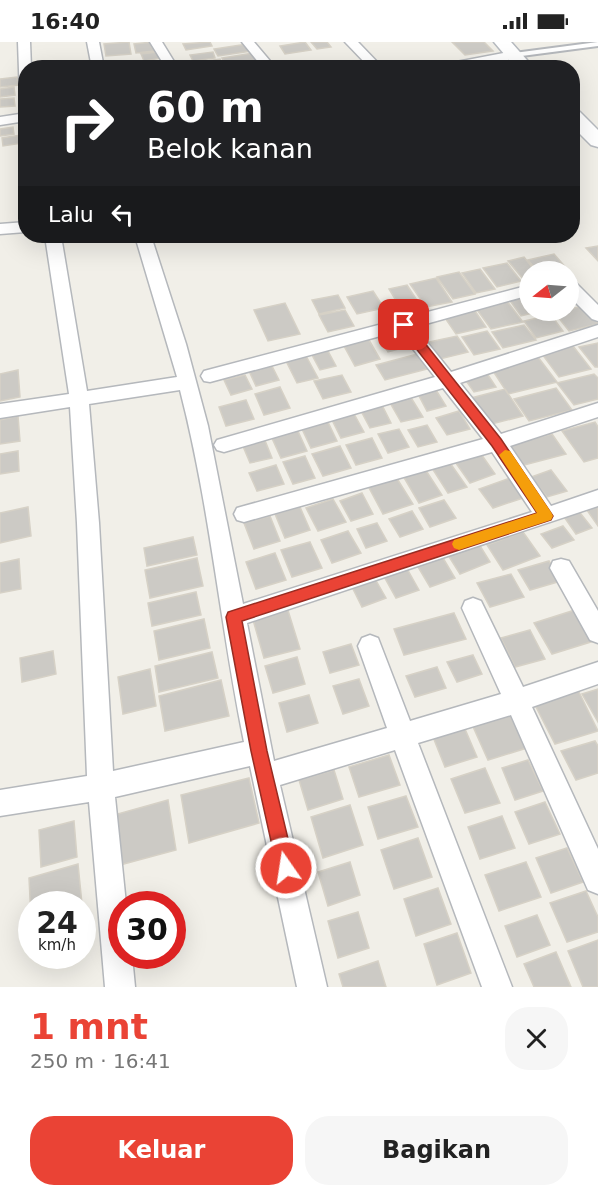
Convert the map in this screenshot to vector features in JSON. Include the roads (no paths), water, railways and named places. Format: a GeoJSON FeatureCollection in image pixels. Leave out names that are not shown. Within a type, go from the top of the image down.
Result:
{"type":"FeatureCollection","features":[{"type":"Feature","properties":{"kind":"street"},"geometry":{"type":"LineString","coordinates":[[24,42],[25,60]]}},
{"type":"Feature","properties":{"kind":"street"},"geometry":{"type":"LineString","coordinates":[[93,42],[96,60]]}},
{"type":"Feature","properties":{"kind":"street"},"geometry":{"type":"LineString","coordinates":[[156,42],[167,60]]}},
{"type":"Feature","properties":{"kind":"street"},"geometry":{"type":"LineString","coordinates":[[248,42],[263,60]]}},
{"type":"Feature","properties":{"kind":"street"},"geometry":{"type":"LineString","coordinates":[[351,42],[370,60]]}},
{"type":"Feature","properties":{"kind":"street"},"geometry":{"type":"LineString","coordinates":[[471,60],[508,48],[519,60]]}},
{"type":"Feature","properties":{"kind":"street"},"geometry":{"type":"LineString","coordinates":[[0,121],[18,118]]}},
{"type":"Feature","properties":{"kind":"street"},"geometry":{"type":"LineString","coordinates":[[580,123],[598,141]]}},
{"type":"Feature","properties":{"kind":"street"},"geometry":{"type":"LineString","coordinates":[[0,229],[18,228]]}},
{"type":"Feature","properties":{"kind":"street"},"geometry":{"type":"LineString","coordinates":[[53,243],[79,399],[88,523],[101,787],[120,987]]}},
{"type":"Feature","properties":{"kind":"street"},"geometry":{"type":"LineString","coordinates":[[145,243],[172,321],[205,455],[233,617],[262,764],[312,987]]}},
{"type":"Feature","properties":{"kind":"street"},"geometry":{"type":"LineString","coordinates":[[210,376],[519,293]]}},
{"type":"Feature","properties":{"kind":"street"},"geometry":{"type":"LineString","coordinates":[[579,296],[598,315]]}},
{"type":"Feature","properties":{"kind":"street"},"geometry":{"type":"LineString","coordinates":[[404,325],[497,443],[546,516]]}},
{"type":"Feature","properties":{"kind":"street"},"geometry":{"type":"LineString","coordinates":[[224,445],[447,380],[598,332]]}},
{"type":"Feature","properties":{"kind":"street"},"geometry":{"type":"LineString","coordinates":[[0,411],[188,382]]}},
{"type":"Feature","properties":{"kind":"street"},"geometry":{"type":"LineString","coordinates":[[244,514],[497,443],[598,410]]}},
{"type":"Feature","properties":{"kind":"street"},"geometry":{"type":"LineString","coordinates":[[233,617],[598,498]]}},
{"type":"Feature","properties":{"kind":"street"},"geometry":{"type":"LineString","coordinates":[[561,568],[598,633]]}},
{"type":"Feature","properties":{"kind":"street"},"geometry":{"type":"LineString","coordinates":[[473,608],[598,880]]}},
{"type":"Feature","properties":{"kind":"street"},"geometry":{"type":"LineString","coordinates":[[370,646],[497,987]]}},
{"type":"Feature","properties":{"kind":"street"},"geometry":{"type":"LineString","coordinates":[[0,803],[262,764],[403,736],[598,673]]}},
{"type":"Feature","properties":{"kind":"lane"},"geometry":{"type":"LineString","coordinates":[[508,48],[598,44]]}}]}
